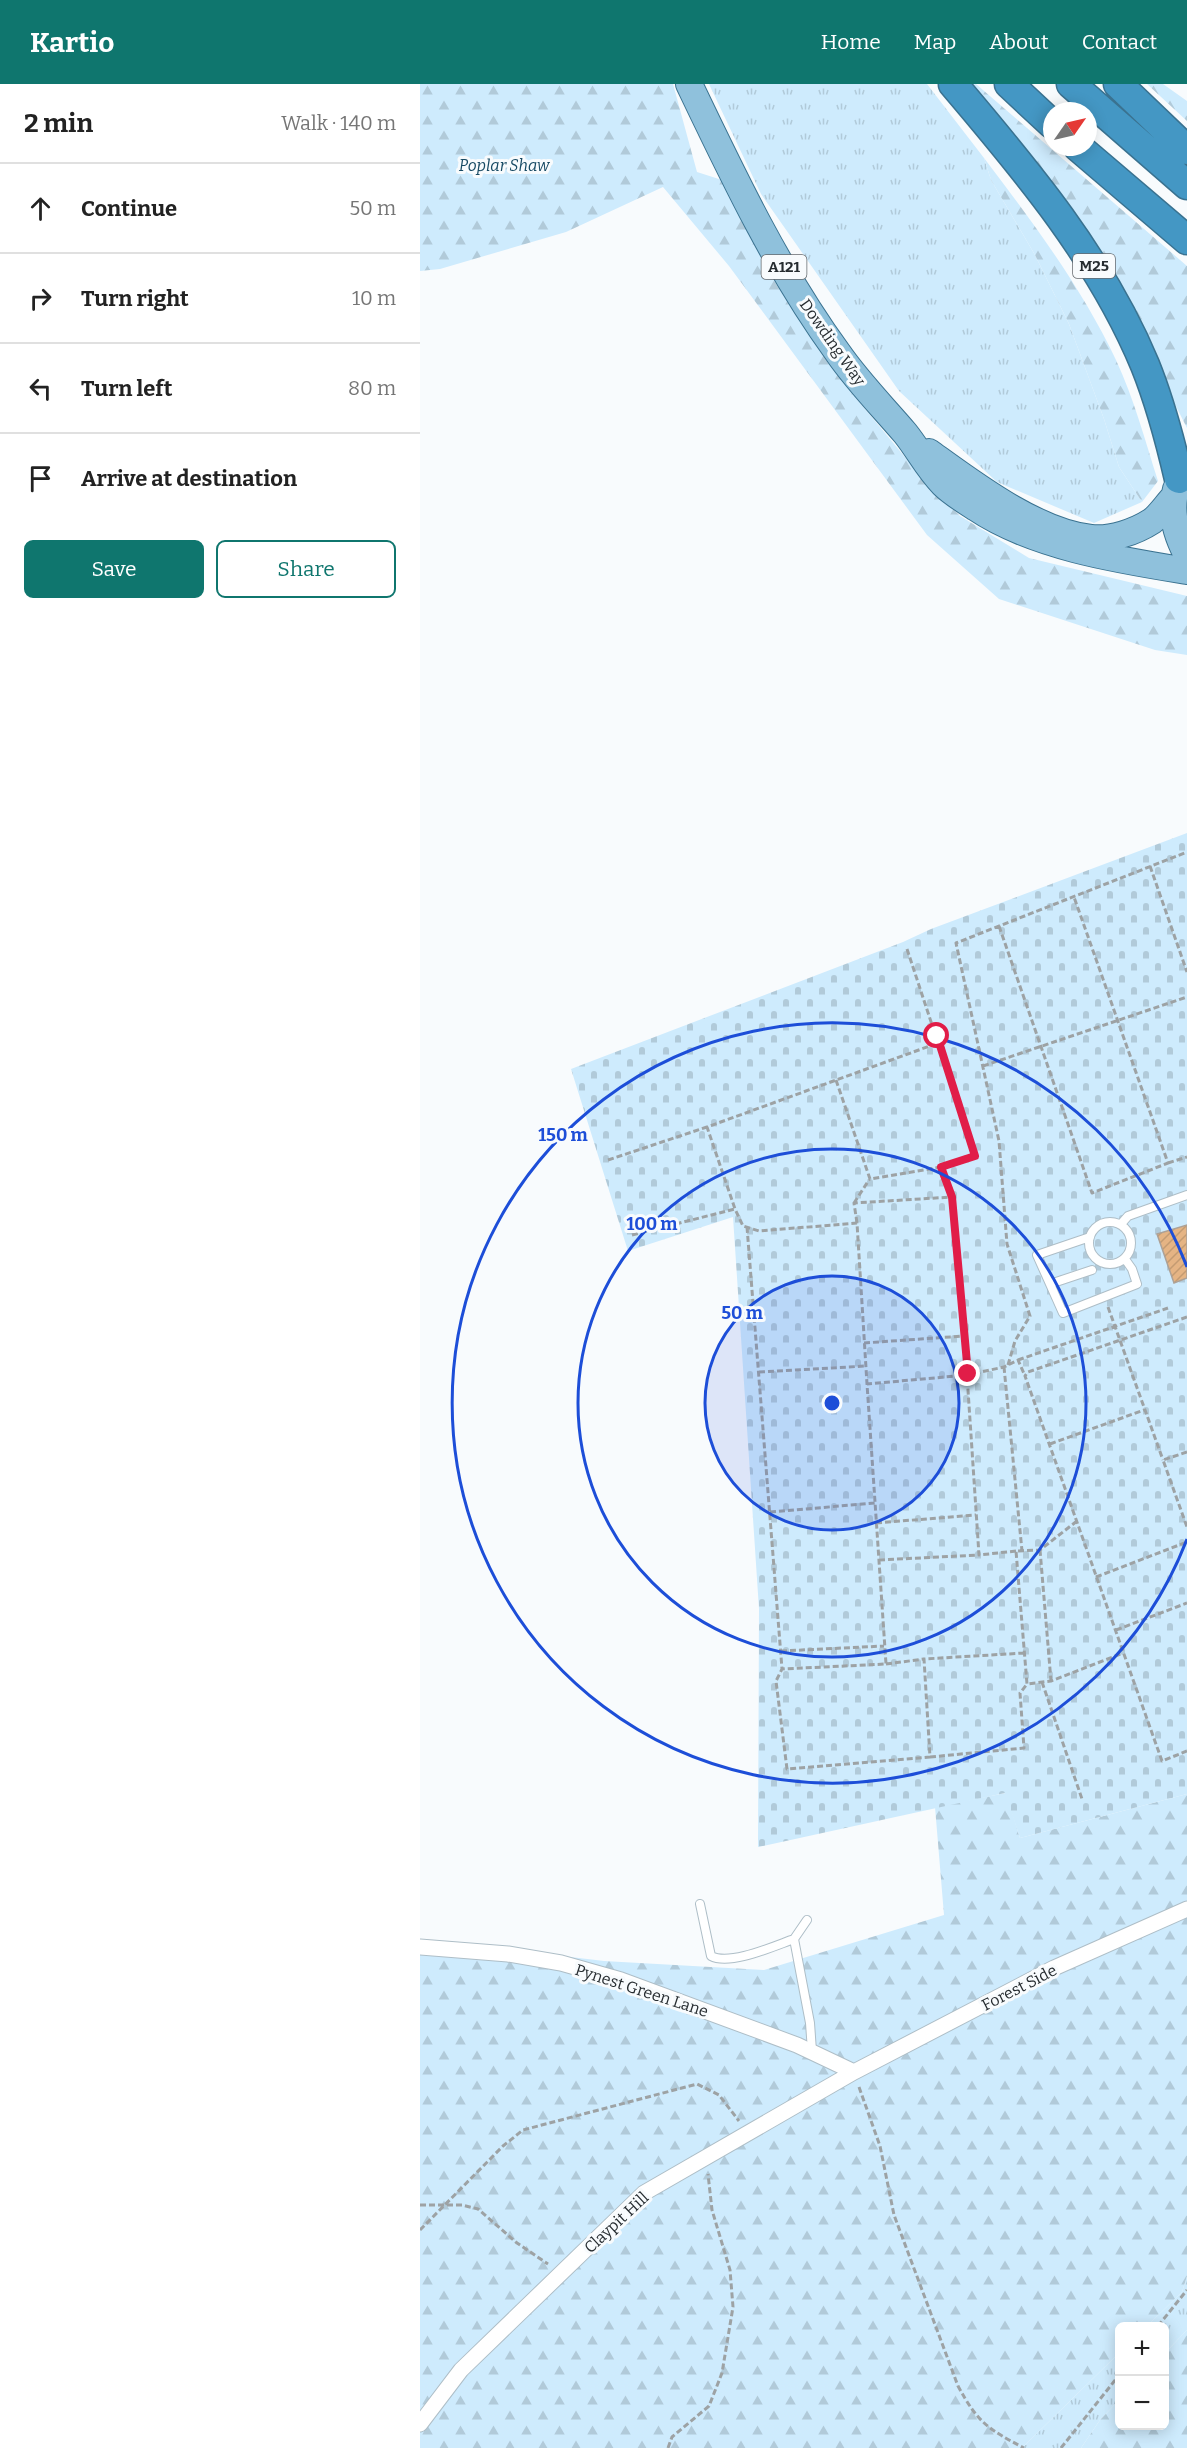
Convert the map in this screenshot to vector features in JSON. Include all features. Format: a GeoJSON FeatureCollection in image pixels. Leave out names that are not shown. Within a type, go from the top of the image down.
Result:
{"type":"FeatureCollection","features":[{"type":"Feature","properties":{"kind":"highway","name":"M25"},"geometry":{"type":"LineString","coordinates":[[953,84],[1045,195],[1102,279],[1127,327],[1159,402],[1180,480]]}},
{"type":"Feature","properties":{"kind":"highway"},"geometry":{"type":"LineString","coordinates":[[1009,84],[1043,116]]}},
{"type":"Feature","properties":{"kind":"highway"},"geometry":{"type":"LineString","coordinates":[[1071,84],[1187,185]]}},
{"type":"Feature","properties":{"kind":"highway"},"geometry":{"type":"LineString","coordinates":[[1118,84],[1187,150]]}},
{"type":"Feature","properties":{"kind":"highway"},"geometry":{"type":"LineString","coordinates":[[1089,156],[1187,240]]}},
{"type":"Feature","properties":{"kind":"main road","name":"Dowding Way"},"geometry":{"type":"LineString","coordinates":[[689,84],[765,235],[805,305],[837,353],[905,434],[943,484],[977,509],[1017,529],[1061,545],[1143,564],[1187,571]]}},
{"type":"Feature","properties":{"kind":"main road","name":"Dowding Way"},"geometry":{"type":"LineString","coordinates":[[905,434],[988,494],[1065,533],[1092,538],[1128,533],[1154,520],[1180,480]]}},
{"type":"Feature","properties":{"kind":"main road"},"geometry":{"type":"LineString","coordinates":[[1180,480],[1173,515],[1178,538],[1187,555]]}},
{"type":"Feature","properties":{"kind":"street","name":"Forest Side"},"geometry":{"type":"LineString","coordinates":[[854,2072],[1054,1968],[1187,1909]]}},
{"type":"Feature","properties":{"kind":"street","name":"Pynest Green Lane"},"geometry":{"type":"LineString","coordinates":[[420,1947],[508,1954],[561,1963],[621,1980],[813,2051],[854,2072]]}},
{"type":"Feature","properties":{"kind":"street","name":"Claypit Hill"},"geometry":{"type":"LineString","coordinates":[[420,2424],[461,2370],[644,2193],[854,2072]]}},
{"type":"Feature","properties":{"kind":"lane"},"geometry":{"type":"LineString","coordinates":[[1121,1224],[1128,1216],[1187,1195]]}},
{"type":"Feature","properties":{"kind":"lane"},"geometry":{"type":"LineString","coordinates":[[1111,1221],[1121,1224],[1130,1234],[1131,1249],[1125,1259],[1119,1263],[1109,1264],[1098,1261],[1091,1252],[1090,1237],[1093,1230],[1111,1221]]}},
{"type":"Feature","properties":{"kind":"lane"},"geometry":{"type":"LineString","coordinates":[[1090,1237],[1036,1255],[1063,1313],[1137,1284],[1132,1269],[1125,1259]]}},
{"type":"Feature","properties":{"kind":"lane"},"geometry":{"type":"LineString","coordinates":[[1050,1284],[1092,1270]]}},
{"type":"Feature","properties":{"kind":"lane"},"geometry":{"type":"LineString","coordinates":[[700,1904],[707,1946],[711,1956],[717,1959],[731,1959],[794,1939],[807,1920]]}},
{"type":"Feature","properties":{"kind":"lane"},"geometry":{"type":"LineString","coordinates":[[794,1939],[813,2051]]}},
{"type":"Feature","properties":{"kind":"path"},"geometry":{"type":"LineString","coordinates":[[1022,1551],[1006,1366],[1015,1341],[1030,1316],[1007,1244],[999,1141],[956,943],[1187,852]]}},
{"type":"Feature","properties":{"kind":"path"},"geometry":{"type":"LineString","coordinates":[[1150,866],[1187,972]]}},
{"type":"Feature","properties":{"kind":"path"},"geometry":{"type":"LineString","coordinates":[[1074,896],[1168,1163]]}},
{"type":"Feature","properties":{"kind":"path"},"geometry":{"type":"LineString","coordinates":[[999,926],[1092,1193],[1187,1157]]}},
{"type":"Feature","properties":{"kind":"path"},"geometry":{"type":"LineString","coordinates":[[886,1664],[854,1203],[870,1179],[941,1167],[975,1156],[907,949]]}},
{"type":"Feature","properties":{"kind":"path"},"geometry":{"type":"LineString","coordinates":[[983,1066],[1187,997]]}},
{"type":"Feature","properties":{"kind":"path"},"geometry":{"type":"LineString","coordinates":[[608,1160],[938,1043]]}},
{"type":"Feature","properties":{"kind":"path"},"geometry":{"type":"LineString","coordinates":[[836,1080],[870,1179]]}},
{"type":"Feature","properties":{"kind":"path"},"geometry":{"type":"LineString","coordinates":[[707,1126],[743,1226],[759,1231],[857,1223]]}},
{"type":"Feature","properties":{"kind":"path"},"geometry":{"type":"LineString","coordinates":[[941,1167],[952,1197],[968,1374],[979,1555]]}},
{"type":"Feature","properties":{"kind":"path"},"geometry":{"type":"LineString","coordinates":[[854,1203],[952,1197]]}},
{"type":"Feature","properties":{"kind":"path"},"geometry":{"type":"LineString","coordinates":[[632,1235],[735,1209]]}},
{"type":"Feature","properties":{"kind":"path"},"geometry":{"type":"LineString","coordinates":[[747,1227],[781,1651],[782,1669],[776,1681],[787,1769],[1024,1748],[1020,1693],[1027,1684],[1016,1551]]}},
{"type":"Feature","properties":{"kind":"path"},"geometry":{"type":"LineString","coordinates":[[1104,1297],[1187,1527]]}},
{"type":"Feature","properties":{"kind":"path"},"geometry":{"type":"LineString","coordinates":[[867,1384],[968,1374],[1006,1366],[1167,1308]]}},
{"type":"Feature","properties":{"kind":"path"},"geometry":{"type":"LineString","coordinates":[[1025,1376],[1028,1372],[1187,1317]]}},
{"type":"Feature","properties":{"kind":"path"},"geometry":{"type":"LineString","coordinates":[[864,1343],[964,1336]]}},
{"type":"Feature","properties":{"kind":"path"},"geometry":{"type":"LineString","coordinates":[[1018,1360],[1162,1761],[1187,1751]]}},
{"type":"Feature","properties":{"kind":"path"},"geometry":{"type":"LineString","coordinates":[[759,1372],[866,1366]]}},
{"type":"Feature","properties":{"kind":"path"},"geometry":{"type":"LineString","coordinates":[[1049,1444],[1144,1410]]}},
{"type":"Feature","properties":{"kind":"path"},"geometry":{"type":"LineString","coordinates":[[1163,1460],[1187,1452]]}},
{"type":"Feature","properties":{"kind":"path"},"geometry":{"type":"LineString","coordinates":[[770,1512],[875,1503]]}},
{"type":"Feature","properties":{"kind":"path"},"geometry":{"type":"LineString","coordinates":[[876,1522],[976,1515]]}},
{"type":"Feature","properties":{"kind":"path"},"geometry":{"type":"LineString","coordinates":[[879,1560],[1040,1550],[1077,1521]]}},
{"type":"Feature","properties":{"kind":"path"},"geometry":{"type":"LineString","coordinates":[[1096,1577],[1187,1542]]}},
{"type":"Feature","properties":{"kind":"path"},"geometry":{"type":"LineString","coordinates":[[1040,1550],[1052,1681]]}},
{"type":"Feature","properties":{"kind":"path"},"geometry":{"type":"LineString","coordinates":[[1115,1630],[1187,1603]]}},
{"type":"Feature","properties":{"kind":"path"},"geometry":{"type":"LineString","coordinates":[[781,1651],[885,1646]]}},
{"type":"Feature","properties":{"kind":"path"},"geometry":{"type":"LineString","coordinates":[[782,1669],[886,1664],[924,1659],[1024,1653]]}},
{"type":"Feature","properties":{"kind":"path"},"geometry":{"type":"LineString","coordinates":[[1027,1684],[1052,1681],[1123,1653]]}},
{"type":"Feature","properties":{"kind":"path"},"geometry":{"type":"LineString","coordinates":[[924,1659],[930,1757]]}},
{"type":"Feature","properties":{"kind":"path"},"geometry":{"type":"LineString","coordinates":[[1042,1682],[1082,1799]]}},
{"type":"Feature","properties":{"kind":"path"},"geometry":{"type":"LineString","coordinates":[[854,2072],[880,2146],[894,2214],[958,2386],[972,2412],[992,2431],[1024,2448]]}},
{"type":"Feature","properties":{"kind":"path"},"geometry":{"type":"LineString","coordinates":[[420,2230],[503,2146],[523,2130],[697,2084],[719,2095],[747,2133]]}},
{"type":"Feature","properties":{"kind":"path"},"geometry":{"type":"LineString","coordinates":[[668,2448],[672,2437],[709,2406],[723,2373],[733,2307],[730,2270],[712,2210],[706,2158]]}},
{"type":"Feature","properties":{"kind":"path"},"geometry":{"type":"LineString","coordinates":[[420,2205],[462,2205],[478,2209],[517,2243],[561,2273]]}},
{"type":"Feature","properties":{"kind":"path"},"geometry":{"type":"LineString","coordinates":[[1161,2322],[1187,2290]]}},
{"type":"Feature","properties":{"kind":"path"},"geometry":{"type":"LineString","coordinates":[[1061,2448],[1117,2376]]}},
{"type":"Feature","properties":{"kind":"green space","name":"Poplar Shaw"},"geometry":{"type":"Polygon","coordinates":[[[420,84],[673,84],[697,172],[722,180],[811,332],[861,404],[919,474],[960,516],[1029,558],[1187,596],[1187,655],[1155,650],[999,599],[927,535],[729,266],[663,187],[566,232],[440,269],[420,271],[420,84]]]}},
{"type":"Feature","properties":{"kind":"green space"},"geometry":{"type":"Polygon","coordinates":[[[709,84],[927,84],[984,158],[991,180],[1035,255],[1069,324],[1119,467],[1142,502],[1094,523],[997,482],[899,391],[761,194],[709,84]]]}},
{"type":"Feature","properties":{"kind":"green space"},"geometry":{"type":"Polygon","coordinates":[[[960,84],[976,84],[1043,142],[1043,156],[1059,156],[1187,266],[1187,428],[1151,357],[960,84]]]}},
{"type":"Feature","properties":{"kind":"green space"},"geometry":{"type":"Polygon","coordinates":[[[1147,84],[1163,84],[1187,101],[1187,121],[1147,84]]]}},
{"type":"Feature","properties":{"kind":"green space"},"geometry":{"type":"Polygon","coordinates":[[[984,158],[1072,281],[1116,360],[1134,405],[1158,481],[1142,502],[1119,467],[1069,324],[1035,255],[991,180],[984,158]]]}},
{"type":"Feature","properties":{"kind":"green space"},"geometry":{"type":"Polygon","coordinates":[[[1187,833],[1187,1794],[1020,1838],[1005,1793],[758,1847],[759,1609],[733,1217],[628,1251],[571,1069],[903,942],[931,929],[1187,833]]]}},
{"type":"Feature","properties":{"kind":"green space"},"geometry":{"type":"Polygon","coordinates":[[[1006,1793],[1020,1838],[1187,1794],[1187,2276],[1182,2292],[1151,2322],[1115,2322],[1115,2357],[1022,2448],[420,2448],[420,1939],[604,1961],[764,1970],[944,1915],[935,1807],[1006,1793]]]}},
{"type":"Feature","properties":{"kind":"green space"},"geometry":{"type":"Polygon","coordinates":[[[1187,2276],[1187,2330],[1169,2349],[1169,2322],[1151,2322],[1182,2292],[1187,2276]]]}},
{"type":"Feature","properties":{"kind":"green space"},"geometry":{"type":"Polygon","coordinates":[[[1187,2330],[1187,2448],[1081,2448],[1100,2420],[1115,2404],[1115,2430],[1169,2430],[1169,2349],[1187,2330]]]}},
{"type":"Feature","properties":{"kind":"green space"},"geometry":{"type":"Polygon","coordinates":[[[1115,2357],[1115,2404],[1100,2420],[1081,2448],[1022,2448],[1115,2357]]]}},
{"type":"Feature","properties":{"kind":"building"},"geometry":{"type":"Polygon","coordinates":[[[1187,1225],[1187,1278],[1174,1283],[1157,1234],[1187,1225]]]}},
{"type":"Feature","properties":{"kind":"route"},"geometry":{"type":"LineString","coordinates":[[937,1036],[975,1156],[941,1167],[952,1197],[968,1374]]}}]}
